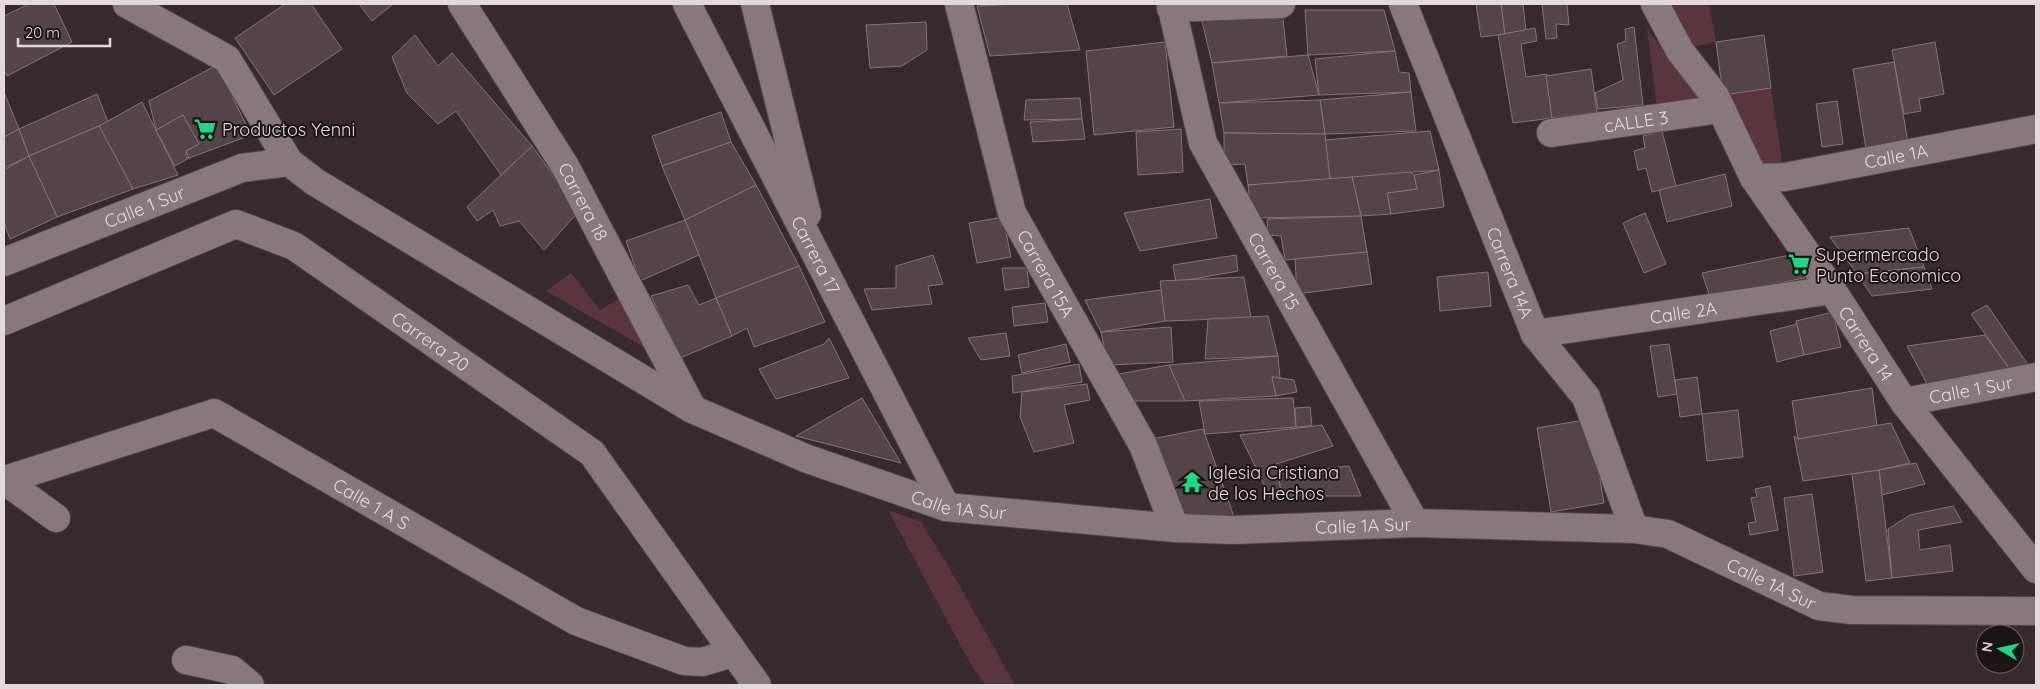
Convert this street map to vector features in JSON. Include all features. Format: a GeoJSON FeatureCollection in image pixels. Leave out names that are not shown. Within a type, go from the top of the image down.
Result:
{"type":"FeatureCollection","features":[{"type":"Feature","properties":{"kind":"street","name":"Carrera 18"},"geometry":{"type":"LineString","coordinates":[[462,4],[565,166],[692,409]]}},
{"type":"Feature","properties":{"kind":"street","name":"Carrera 17"},"geometry":{"type":"LineString","coordinates":[[687,4],[946,507]]}},
{"type":"Feature","properties":{"kind":"street"},"geometry":{"type":"LineString","coordinates":[[755,4],[817,257]]}},
{"type":"Feature","properties":{"kind":"street","name":"Carrera 15A"},"geometry":{"type":"LineString","coordinates":[[959,4],[1012,213],[1143,445],[1175,528]]}},
{"type":"Feature","properties":{"kind":"street"},"geometry":{"type":"LineString","coordinates":[[1171,6],[1281,4]]}},
{"type":"Feature","properties":{"kind":"street","name":"Carrera 14A"},"geometry":{"type":"LineString","coordinates":[[1403,4],[1535,334],[1586,397],[1634,529]]}},
{"type":"Feature","properties":{"kind":"street","name":"Carrera 14"},"geometry":{"type":"LineString","coordinates":[[1655,4],[1680,51],[1715,96],[1754,178],[1832,290],[1904,402],[2036,569]]}},
{"type":"Feature","properties":{"kind":"street"},"geometry":{"type":"LineString","coordinates":[[133,5],[227,59],[288,162],[315,182],[692,409]]}},
{"type":"Feature","properties":{"kind":"street","name":"Carrera 15"},"geometry":{"type":"LineString","coordinates":[[1171,6],[1203,144],[1415,522]]}},
{"type":"Feature","properties":{"kind":"street","name":"cALLE 3"},"geometry":{"type":"LineString","coordinates":[[1551,133],[1721,109]]}},
{"type":"Feature","properties":{"kind":"street","name":"Calle 1A"},"geometry":{"type":"LineString","coordinates":[[1754,178],[1785,177],[2036,129]]}},
{"type":"Feature","properties":{"kind":"street","name":"Calle 1 Sur"},"geometry":{"type":"LineString","coordinates":[[5,258],[242,168],[288,162]]}},
{"type":"Feature","properties":{"kind":"street","name":"Carrera 20"},"geometry":{"type":"LineString","coordinates":[[4,321],[236,224],[294,246],[592,452],[757,685]]}},
{"type":"Feature","properties":{"kind":"street","name":"Calle 2A"},"geometry":{"type":"LineString","coordinates":[[1535,334],[1832,290]]}},
{"type":"Feature","properties":{"kind":"street","name":"Calle 1 Sur"},"geometry":{"type":"LineString","coordinates":[[1904,402],[2036,377]]}},
{"type":"Feature","properties":{"kind":"street","name":"Calle 1A Sur"},"geometry":{"type":"LineString","coordinates":[[692,409],[805,458],[946,507],[1175,528],[1234,530],[1415,522],[1634,529],[1668,534],[1819,606],[1852,610],[2036,611]]}},
{"type":"Feature","properties":{"kind":"street","name":"Calle 1 A S"},"geometry":{"type":"LineString","coordinates":[[4,480],[214,414],[576,621],[684,660],[702,662],[733,653]]}},
{"type":"Feature","properties":{"kind":"street"},"geometry":{"type":"LineString","coordinates":[[4,480],[56,518]]}},
{"type":"Feature","properties":{"kind":"street"},"geometry":{"type":"LineString","coordinates":[[186,660],[232,670],[250,685]]}},
{"type":"Feature","properties":{"kind":"shaded area"},"geometry":{"type":"Polygon","coordinates":[[[1660,4],[1709,4],[1716,42],[1682,49],[1660,4]]]}},
{"type":"Feature","properties":{"kind":"shaded area"},"geometry":{"type":"Polygon","coordinates":[[[1647,29],[1706,105],[1657,107],[1647,29]]]}},
{"type":"Feature","properties":{"kind":"shaded area"},"geometry":{"type":"Polygon","coordinates":[[[1771,88],[1784,175],[1755,176],[1723,95],[1771,88]]]}},
{"type":"Feature","properties":{"kind":"shaded area"},"geometry":{"type":"Polygon","coordinates":[[[571,273],[600,310],[625,295],[661,357],[546,291],[571,273]]]}},
{"type":"Feature","properties":{"kind":"shaded area"},"geometry":{"type":"Polygon","coordinates":[[[888,510],[921,522],[950,569],[1015,685],[985,685],[970,663],[888,510]]]}},
{"type":"Feature","properties":{"kind":"building"},"geometry":{"type":"Polygon","coordinates":[[[29,4],[54,4],[72,42],[7,76],[4,70],[4,16],[29,4]]]}},
{"type":"Feature","properties":{"kind":"building"},"geometry":{"type":"Polygon","coordinates":[[[285,4],[311,4],[342,49],[274,95],[235,38],[285,4]]]}},
{"type":"Feature","properties":{"kind":"building"},"geometry":{"type":"Polygon","coordinates":[[[359,4],[393,4],[372,21],[359,4]]]}},
{"type":"Feature","properties":{"kind":"building"},"geometry":{"type":"Polygon","coordinates":[[[1067,4],[1080,50],[990,56],[977,6],[1067,4]]]}},
{"type":"Feature","properties":{"kind":"building"},"geometry":{"type":"Polygon","coordinates":[[[1476,4],[1501,4],[1505,34],[1481,37],[1476,4]]]}},
{"type":"Feature","properties":{"kind":"building"},"geometry":{"type":"Polygon","coordinates":[[[1501,4],[1523,4],[1526,30],[1505,34],[1501,4]]]}},
{"type":"Feature","properties":{"kind":"building"},"geometry":{"type":"Polygon","coordinates":[[[1542,4],[1567,4],[1569,25],[1556,24],[1557,38],[1546,39],[1542,4]]]}},
{"type":"Feature","properties":{"kind":"building"},"geometry":{"type":"Polygon","coordinates":[[[1282,10],[1287,56],[1212,63],[1200,13],[1282,10]]]}},
{"type":"Feature","properties":{"kind":"building"},"geometry":{"type":"Polygon","coordinates":[[[1305,10],[1384,10],[1395,51],[1308,55],[1305,10]]]}},
{"type":"Feature","properties":{"kind":"building"},"geometry":{"type":"Polygon","coordinates":[[[926,22],[927,50],[902,66],[870,68],[866,25],[926,22]]]}},
{"type":"Feature","properties":{"kind":"building"},"geometry":{"type":"Polygon","coordinates":[[[1634,27],[1643,105],[1598,109],[1595,93],[1623,80],[1617,44],[1626,41],[1625,29],[1634,27]]]}},
{"type":"Feature","properties":{"kind":"building"},"geometry":{"type":"Polygon","coordinates":[[[1535,28],[1537,41],[1521,44],[1526,77],[1547,74],[1552,118],[1513,123],[1498,35],[1535,28]]]}},
{"type":"Feature","properties":{"kind":"building"},"geometry":{"type":"Polygon","coordinates":[[[415,35],[438,66],[452,53],[532,146],[501,175],[456,111],[438,124],[407,93],[392,57],[415,35]]]}},
{"type":"Feature","properties":{"kind":"building"},"geometry":{"type":"Polygon","coordinates":[[[1764,35],[1771,88],[1723,95],[1716,42],[1764,35]]]}},
{"type":"Feature","properties":{"kind":"building"},"geometry":{"type":"Polygon","coordinates":[[[1165,42],[1174,127],[1094,135],[1086,51],[1165,42]]]}},
{"type":"Feature","properties":{"kind":"building"},"geometry":{"type":"Polygon","coordinates":[[[1935,42],[1944,94],[1919,99],[1921,111],[1904,114],[1892,50],[1935,42]]]}},
{"type":"Feature","properties":{"kind":"building"},"geometry":{"type":"Polygon","coordinates":[[[1395,51],[1399,72],[1409,73],[1411,92],[1319,95],[1315,59],[1395,51]]]}},
{"type":"Feature","properties":{"kind":"building"},"geometry":{"type":"Polygon","coordinates":[[[1308,55],[1319,95],[1219,103],[1212,63],[1308,55]]]}},
{"type":"Feature","properties":{"kind":"building"},"geometry":{"type":"Polygon","coordinates":[[[1894,62],[1908,142],[1866,149],[1853,69],[1894,62]]]}},
{"type":"Feature","properties":{"kind":"building"},"geometry":{"type":"Polygon","coordinates":[[[217,65],[251,135],[189,158],[186,151],[199,144],[183,115],[156,130],[149,101],[217,65]]]}},
{"type":"Feature","properties":{"kind":"building"},"geometry":{"type":"Polygon","coordinates":[[[1591,69],[1597,112],[1552,118],[1546,76],[1591,69]]]}},
{"type":"Feature","properties":{"kind":"building"},"geometry":{"type":"Polygon","coordinates":[[[4,92],[19,129],[4,137],[4,92]]]}},
{"type":"Feature","properties":{"kind":"building"},"geometry":{"type":"Polygon","coordinates":[[[1411,92],[1416,131],[1325,134],[1320,100],[1411,92]]]}},
{"type":"Feature","properties":{"kind":"building"},"geometry":{"type":"Polygon","coordinates":[[[97,94],[108,122],[29,156],[19,129],[97,94]]]}},
{"type":"Feature","properties":{"kind":"building"},"geometry":{"type":"Polygon","coordinates":[[[1080,98],[1082,119],[1024,120],[1026,100],[1080,98]]]}},
{"type":"Feature","properties":{"kind":"building"},"geometry":{"type":"Polygon","coordinates":[[[1320,100],[1325,134],[1224,133],[1219,103],[1320,100]]]}},
{"type":"Feature","properties":{"kind":"building"},"geometry":{"type":"Polygon","coordinates":[[[1837,101],[1843,144],[1822,147],[1816,104],[1837,101]]]}},
{"type":"Feature","properties":{"kind":"building"},"geometry":{"type":"Polygon","coordinates":[[[142,102],[178,175],[133,189],[99,126],[142,102]]]}},
{"type":"Feature","properties":{"kind":"building"},"geometry":{"type":"Polygon","coordinates":[[[721,112],[731,142],[662,166],[652,136],[721,112]]]}},
{"type":"Feature","properties":{"kind":"building"},"geometry":{"type":"Polygon","coordinates":[[[183,115],[199,144],[186,151],[186,157],[189,158],[175,166],[156,130],[183,115]]]}},
{"type":"Feature","properties":{"kind":"building"},"geometry":{"type":"Polygon","coordinates":[[[1082,119],[1085,139],[1033,142],[1030,122],[1082,119]]]}},
{"type":"Feature","properties":{"kind":"building"},"geometry":{"type":"Polygon","coordinates":[[[99,126],[133,189],[57,217],[29,156],[99,126]]]}},
{"type":"Feature","properties":{"kind":"building"},"geometry":{"type":"Polygon","coordinates":[[[19,129],[29,156],[4,168],[4,137],[19,129]]]}},
{"type":"Feature","properties":{"kind":"building"},"geometry":{"type":"Polygon","coordinates":[[[1181,129],[1183,172],[1138,175],[1136,132],[1181,129]]]}},
{"type":"Feature","properties":{"kind":"building"},"geometry":{"type":"Polygon","coordinates":[[[1430,131],[1439,170],[1330,179],[1325,140],[1430,131]]]}},
{"type":"Feature","properties":{"kind":"building"},"geometry":{"type":"Polygon","coordinates":[[[1662,131],[1676,186],[1652,192],[1646,168],[1638,170],[1634,151],[1645,148],[1643,136],[1662,131]]]}},
{"type":"Feature","properties":{"kind":"building"},"geometry":{"type":"Polygon","coordinates":[[[1224,133],[1325,134],[1330,179],[1248,185],[1245,164],[1224,165],[1224,133]]]}},
{"type":"Feature","properties":{"kind":"building"},"geometry":{"type":"Polygon","coordinates":[[[731,142],[756,185],[685,220],[662,166],[731,142]]]}},
{"type":"Feature","properties":{"kind":"building"},"geometry":{"type":"Polygon","coordinates":[[[532,146],[579,211],[544,250],[519,221],[500,226],[493,210],[477,221],[467,207],[532,146]]]}},
{"type":"Feature","properties":{"kind":"building"},"geometry":{"type":"Polygon","coordinates":[[[29,156],[57,217],[10,239],[4,223],[4,170],[29,156]]]}},
{"type":"Feature","properties":{"kind":"building"},"geometry":{"type":"Polygon","coordinates":[[[1439,170],[1444,207],[1391,214],[1387,193],[1417,189],[1414,175],[1439,170]]]}},
{"type":"Feature","properties":{"kind":"building"},"geometry":{"type":"Polygon","coordinates":[[[1410,172],[1414,175],[1417,189],[1387,193],[1391,214],[1361,216],[1352,177],[1410,172]]]}},
{"type":"Feature","properties":{"kind":"building"},"geometry":{"type":"Polygon","coordinates":[[[1725,174],[1732,206],[1667,222],[1659,190],[1725,174]]]}},
{"type":"Feature","properties":{"kind":"building"},"geometry":{"type":"Polygon","coordinates":[[[1352,177],[1361,216],[1252,218],[1248,185],[1352,177]]]}},
{"type":"Feature","properties":{"kind":"building"},"geometry":{"type":"Polygon","coordinates":[[[756,185],[799,266],[716,298],[685,220],[756,185]]]}},
{"type":"Feature","properties":{"kind":"building"},"geometry":{"type":"Polygon","coordinates":[[[1210,199],[1217,238],[1140,251],[1124,213],[1210,199]]]}},
{"type":"Feature","properties":{"kind":"building"},"geometry":{"type":"Polygon","coordinates":[[[1645,213],[1666,264],[1644,273],[1623,223],[1645,213]]]}},
{"type":"Feature","properties":{"kind":"building"},"geometry":{"type":"Polygon","coordinates":[[[1361,216],[1367,252],[1285,260],[1281,236],[1268,235],[1267,219],[1361,216]]]}},
{"type":"Feature","properties":{"kind":"building"},"geometry":{"type":"Polygon","coordinates":[[[1003,217],[1011,257],[977,263],[969,223],[1003,217]]]}},
{"type":"Feature","properties":{"kind":"building"},"geometry":{"type":"Polygon","coordinates":[[[685,220],[699,255],[640,281],[626,241],[685,220]]]}},
{"type":"Feature","properties":{"kind":"building"},"geometry":{"type":"Polygon","coordinates":[[[1909,228],[1924,267],[1857,274],[1830,237],[1909,228]]]}},
{"type":"Feature","properties":{"kind":"building"},"geometry":{"type":"Polygon","coordinates":[[[1367,252],[1372,284],[1297,294],[1295,259],[1367,252]]]}},
{"type":"Feature","properties":{"kind":"building"},"geometry":{"type":"Polygon","coordinates":[[[1795,254],[1809,277],[1710,297],[1702,273],[1795,254]]]}},
{"type":"Feature","properties":{"kind":"building"},"geometry":{"type":"Polygon","coordinates":[[[933,255],[943,284],[928,286],[932,304],[872,310],[864,289],[896,288],[896,266],[933,255]]]}},
{"type":"Feature","properties":{"kind":"building"},"geometry":{"type":"Polygon","coordinates":[[[1236,255],[1238,271],[1176,282],[1173,265],[1236,255]]]}},
{"type":"Feature","properties":{"kind":"building"},"geometry":{"type":"Polygon","coordinates":[[[799,266],[825,322],[754,347],[747,328],[732,336],[716,298],[799,266]]]}},
{"type":"Feature","properties":{"kind":"building"},"geometry":{"type":"Polygon","coordinates":[[[1924,267],[1932,289],[1872,296],[1857,274],[1924,267]]]}},
{"type":"Feature","properties":{"kind":"building"},"geometry":{"type":"Polygon","coordinates":[[[1002,268],[1027,268],[1029,287],[1005,290],[1002,268]]]}},
{"type":"Feature","properties":{"kind":"building"},"geometry":{"type":"Polygon","coordinates":[[[1488,272],[1491,306],[1440,311],[1437,277],[1488,272]]]}},
{"type":"Feature","properties":{"kind":"building"},"geometry":{"type":"Polygon","coordinates":[[[1244,277],[1251,318],[1165,321],[1160,281],[1244,277]]]}},
{"type":"Feature","properties":{"kind":"building"},"geometry":{"type":"Polygon","coordinates":[[[688,285],[699,305],[716,298],[732,336],[680,358],[651,296],[688,285]]]}},
{"type":"Feature","properties":{"kind":"building"},"geometry":{"type":"Polygon","coordinates":[[[1161,290],[1165,321],[1101,332],[1085,300],[1161,290]]]}},
{"type":"Feature","properties":{"kind":"building"},"geometry":{"type":"Polygon","coordinates":[[[1045,303],[1048,322],[1014,326],[1012,307],[1045,303]]]}},
{"type":"Feature","properties":{"kind":"building"},"geometry":{"type":"Polygon","coordinates":[[[1987,305],[2029,366],[2011,371],[1971,314],[1987,305]]]}},
{"type":"Feature","properties":{"kind":"building"},"geometry":{"type":"Polygon","coordinates":[[[1833,312],[1841,347],[1804,355],[1796,321],[1833,312]]]}},
{"type":"Feature","properties":{"kind":"building"},"geometry":{"type":"Polygon","coordinates":[[[1268,316],[1278,356],[1205,359],[1208,319],[1268,316]]]}},
{"type":"Feature","properties":{"kind":"building"},"geometry":{"type":"Polygon","coordinates":[[[1797,324],[1804,355],[1777,362],[1770,331],[1797,324]]]}},
{"type":"Feature","properties":{"kind":"building"},"geometry":{"type":"Polygon","coordinates":[[[1171,327],[1173,362],[1108,365],[1101,332],[1171,327]]]}},
{"type":"Feature","properties":{"kind":"building"},"geometry":{"type":"Polygon","coordinates":[[[1006,333],[1010,356],[981,360],[968,338],[1006,333]]]}},
{"type":"Feature","properties":{"kind":"building"},"geometry":{"type":"Polygon","coordinates":[[[1985,335],[2011,371],[1928,386],[1907,346],[1985,335]]]}},
{"type":"Feature","properties":{"kind":"building"},"geometry":{"type":"Polygon","coordinates":[[[829,338],[849,378],[776,399],[759,369],[824,344],[829,338]]]}},
{"type":"Feature","properties":{"kind":"building"},"geometry":{"type":"Polygon","coordinates":[[[1066,344],[1070,362],[1022,373],[1018,355],[1066,344]]]}},
{"type":"Feature","properties":{"kind":"building"},"geometry":{"type":"Polygon","coordinates":[[[1669,344],[1677,394],[1658,397],[1650,346],[1669,344]]]}},
{"type":"Feature","properties":{"kind":"building"},"geometry":{"type":"Polygon","coordinates":[[[1278,356],[1280,378],[1272,377],[1276,396],[1185,401],[1169,365],[1278,356]]]}},
{"type":"Feature","properties":{"kind":"building"},"geometry":{"type":"Polygon","coordinates":[[[1079,364],[1082,382],[1013,393],[1012,376],[1079,364]]]}},
{"type":"Feature","properties":{"kind":"building"},"geometry":{"type":"Polygon","coordinates":[[[1169,365],[1185,401],[1125,401],[1113,375],[1169,365]]]}},
{"type":"Feature","properties":{"kind":"building"},"geometry":{"type":"Polygon","coordinates":[[[1272,377],[1294,380],[1297,392],[1276,396],[1272,377]]]}},
{"type":"Feature","properties":{"kind":"building"},"geometry":{"type":"Polygon","coordinates":[[[1697,377],[1702,414],[1680,417],[1675,380],[1697,377]]]}},
{"type":"Feature","properties":{"kind":"building"},"geometry":{"type":"Polygon","coordinates":[[[1087,384],[1090,400],[1064,405],[1074,443],[1034,452],[1020,417],[1022,392],[1087,384]]]}},
{"type":"Feature","properties":{"kind":"building"},"geometry":{"type":"Polygon","coordinates":[[[1872,388],[1877,426],[1798,439],[1792,401],[1872,388]]]}},
{"type":"Feature","properties":{"kind":"building"},"geometry":{"type":"Polygon","coordinates":[[[862,398],[901,463],[796,436],[862,398]]]}},
{"type":"Feature","properties":{"kind":"building"},"geometry":{"type":"Polygon","coordinates":[[[1293,398],[1296,427],[1205,434],[1199,401],[1293,398]]]}},
{"type":"Feature","properties":{"kind":"building"},"geometry":{"type":"Polygon","coordinates":[[[1310,407],[1312,426],[1296,427],[1295,408],[1310,407]]]}},
{"type":"Feature","properties":{"kind":"building"},"geometry":{"type":"Polygon","coordinates":[[[1738,410],[1743,457],[1707,461],[1702,414],[1738,410]]]}},
{"type":"Feature","properties":{"kind":"building"},"geometry":{"type":"Polygon","coordinates":[[[1590,419],[1604,503],[1551,512],[1537,428],[1590,419]]]}},
{"type":"Feature","properties":{"kind":"building"},"geometry":{"type":"Polygon","coordinates":[[[1891,423],[1910,463],[1879,470],[1803,481],[1794,436],[1798,439],[1891,423]]]}},
{"type":"Feature","properties":{"kind":"building"},"geometry":{"type":"Polygon","coordinates":[[[1322,425],[1333,446],[1276,464],[1282,496],[1270,497],[1240,435],[1322,425]]]}},
{"type":"Feature","properties":{"kind":"building","name":"Iglesia Cristiana de los Hechos"},"geometry":{"type":"Polygon","coordinates":[[[1203,429],[1237,525],[1179,523],[1146,440],[1203,429]]]}},
{"type":"Feature","properties":{"kind":"building"},"geometry":{"type":"Polygon","coordinates":[[[1916,463],[1925,484],[1882,495],[1879,470],[1916,463]]]}},
{"type":"Feature","properties":{"kind":"building"},"geometry":{"type":"Polygon","coordinates":[[[1349,466],[1361,496],[1282,496],[1278,474],[1349,466]]]}},
{"type":"Feature","properties":{"kind":"building"},"geometry":{"type":"Polygon","coordinates":[[[1879,470],[1892,578],[1866,581],[1852,474],[1879,470]]]}},
{"type":"Feature","properties":{"kind":"building"},"geometry":{"type":"Polygon","coordinates":[[[1770,486],[1778,530],[1750,535],[1748,523],[1756,522],[1751,498],[1757,497],[1755,489],[1770,486]]]}},
{"type":"Feature","properties":{"kind":"building"},"geometry":{"type":"Polygon","coordinates":[[[1812,494],[1823,572],[1794,576],[1784,498],[1812,494]]]}},
{"type":"Feature","properties":{"kind":"building"},"geometry":{"type":"Polygon","coordinates":[[[1953,506],[1962,522],[1918,530],[1920,550],[1950,545],[1953,571],[1892,578],[1888,529],[1910,515],[1953,506]]]}},
{"type":"Feature","properties":{"kind":"place","name":"Productos Yenni"},"geometry":{"type":"Point","coordinates":[205,129]}},
{"type":"Feature","properties":{"kind":"place","name":"Supermercado Punto Economico"},"geometry":{"type":"Point","coordinates":[1799,264]}},
{"type":"Feature","properties":{"kind":"place","name":"Iglesia Cristiana de los Hechos"},"geometry":{"type":"Point","coordinates":[1192,482]}}]}
